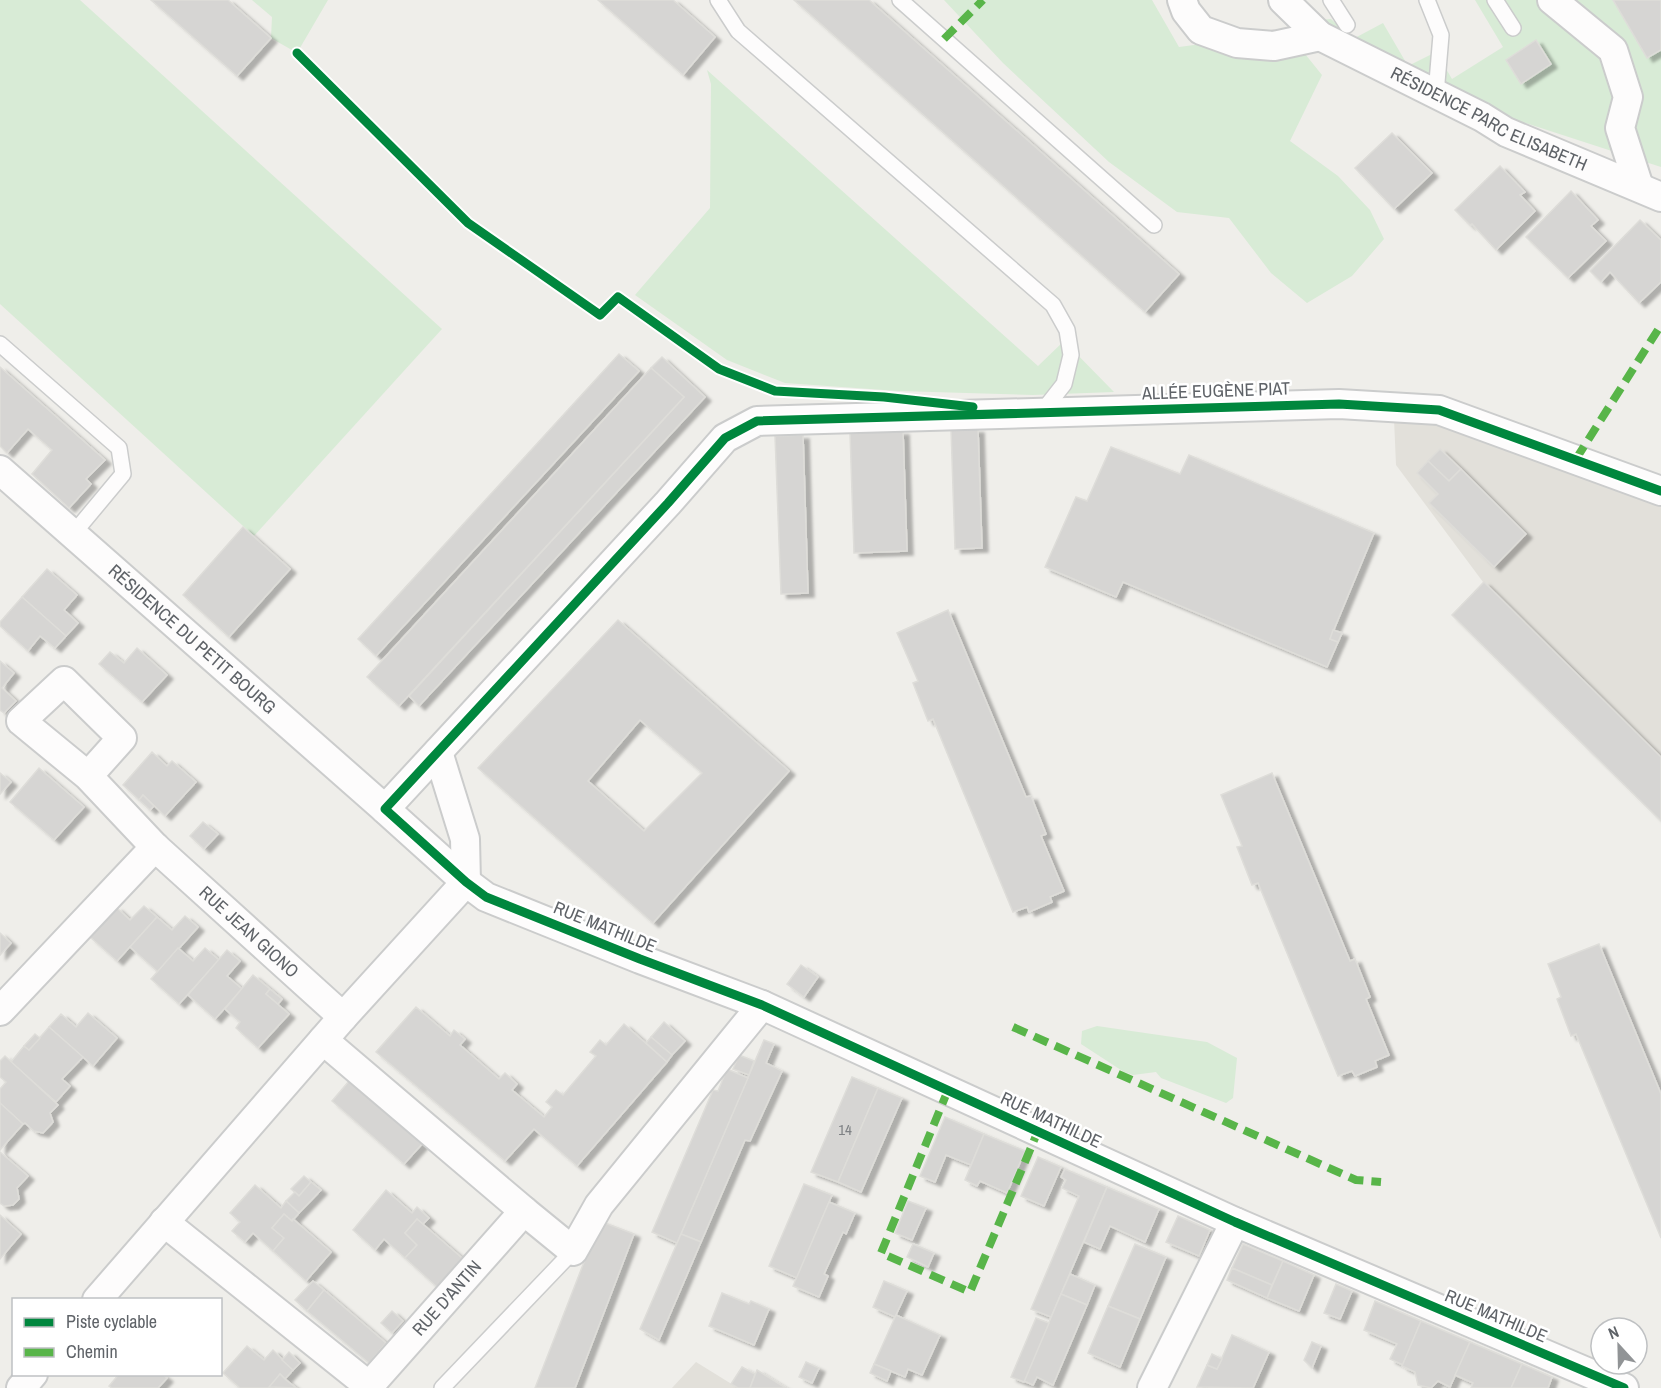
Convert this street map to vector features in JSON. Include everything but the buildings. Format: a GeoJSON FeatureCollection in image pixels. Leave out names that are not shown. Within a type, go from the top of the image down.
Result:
{"type":"FeatureCollection","features":[{"type":"Feature","properties":{"kind":"street"},"geometry":{"type":"LineString","coordinates":[[1182,0],[1186,11],[1201,30],[1237,44],[1274,46],[1320,36]]}},
{"type":"Feature","properties":{"kind":"street","name":"RÉSIDENCE PARC ELISABETH"},"geometry":{"type":"LineString","coordinates":[[1282,0],[1320,36],[1506,132],[1650,192]]}},
{"type":"Feature","properties":{"kind":"street"},"geometry":{"type":"LineString","coordinates":[[1552,0],[1613,50],[1628,97],[1620,128],[1650,192]]}},
{"type":"Feature","properties":{"kind":"street","name":"ALLÉE EUGÈNE PIAT"},"geometry":{"type":"LineString","coordinates":[[438,752],[652,521],[725,438],[757,421],[1339,404],[1439,410],[1661,491]]}},
{"type":"Feature","properties":{"kind":"street","name":"RÉSIDENCE DU PETIT BOURG"},"geometry":{"type":"LineString","coordinates":[[0,470],[466,882]]}},
{"type":"Feature","properties":{"kind":"street"},"geometry":{"type":"LineString","coordinates":[[98,1298],[343,1017],[466,882],[465,839],[438,752],[385,809]]}},
{"type":"Feature","properties":{"kind":"street","name":"RUE JEAN GIONO"},"geometry":{"type":"LineString","coordinates":[[88,776],[155,847],[343,1017]]}},
{"type":"Feature","properties":{"kind":"street"},"geometry":{"type":"LineString","coordinates":[[0,1011],[155,847]]}},
{"type":"Feature","properties":{"kind":"street","name":"RUE MATHILDE"},"geometry":{"type":"LineString","coordinates":[[466,882],[486,897],[762,1005],[1235,1222],[1624,1388]]}},
{"type":"Feature","properties":{"kind":"street"},"geometry":{"type":"LineString","coordinates":[[323,1040],[573,1251],[599,1204],[762,1005]]}},
{"type":"Feature","properties":{"kind":"street","name":"RUE D'ANTIN"},"geometry":{"type":"LineString","coordinates":[[164,1222],[369,1386],[524,1211]]}},
{"type":"Feature","properties":{"kind":"street"},"geometry":{"type":"LineString","coordinates":[[1152,1388],[1235,1222]]}},
{"type":"Feature","properties":{"kind":"street"},"geometry":{"type":"LineString","coordinates":[[21,1388],[31,1376]]}},
{"type":"Feature","properties":{"kind":"lane"},"geometry":{"type":"LineString","coordinates":[[718,0],[738,31],[1053,305],[1067,330],[1071,355],[1064,384],[1042,412]]}},
{"type":"Feature","properties":{"kind":"lane"},"geometry":{"type":"LineString","coordinates":[[900,0],[1154,225]]}},
{"type":"Feature","properties":{"kind":"lane"},"geometry":{"type":"LineString","coordinates":[[1331,0],[1347,25]]}},
{"type":"Feature","properties":{"kind":"lane"},"geometry":{"type":"LineString","coordinates":[[1427,0],[1441,35],[1436,94]]}},
{"type":"Feature","properties":{"kind":"lane"},"geometry":{"type":"LineString","coordinates":[[1495,0],[1513,28]]}},
{"type":"Feature","properties":{"kind":"lane"},"geometry":{"type":"LineString","coordinates":[[0,344],[119,448],[123,474],[73,534]]}},
{"type":"Feature","properties":{"kind":"lane"},"geometry":{"type":"LineString","coordinates":[[442,1388],[573,1251]]}},
{"type":"Feature","properties":{"kind":"shaded area"},"geometry":{"type":"Polygon","coordinates":[[[1394,419],[1423,421],[1486,441],[1661,504],[1661,821],[1452,615],[1483,582],[1396,465],[1394,419]]]}},
{"type":"Feature","properties":{"kind":"shaded area"},"geometry":{"type":"Polygon","coordinates":[[[696,1362],[738,1388],[672,1388],[696,1362]]]}},
{"type":"Feature","properties":{"kind":"green space"},"geometry":{"type":"Polygon","coordinates":[[[0,0],[80,0],[442,329],[254,536],[0,304],[0,0]]]}},
{"type":"Feature","properties":{"kind":"green space"},"geometry":{"type":"Polygon","coordinates":[[[252,0],[328,0],[297,53],[271,38],[272,17],[252,0]]]}},
{"type":"Feature","properties":{"kind":"green space"},"geometry":{"type":"Polygon","coordinates":[[[944,0],[1152,0],[1179,47],[1299,31],[1319,20],[1331,19],[1353,39],[1383,23],[1408,66],[1436,52],[1452,79],[1503,47],[1475,0],[1661,0],[1661,167],[1436,94],[1297,44],[1322,75],[1290,141],[1338,176],[1370,210],[1384,239],[1352,276],[1307,303],[1271,273],[1229,218],[1177,212],[1109,162],[1003,63],[944,0]]]}},
{"type":"Feature","properties":{"kind":"green space"},"geometry":{"type":"Polygon","coordinates":[[[707,70],[1038,366],[1064,341],[1114,392],[1033,395],[898,391],[785,383],[727,360],[635,295],[710,208],[711,84],[707,70]]]}},
{"type":"Feature","properties":{"kind":"green space"},"geometry":{"type":"Polygon","coordinates":[[[1097,1026],[1207,1042],[1237,1058],[1233,1098],[1226,1103],[1161,1078],[1156,1072],[1133,1075],[1124,1072],[1081,1044],[1082,1031],[1097,1026]]]}},
{"type":"Feature","properties":{"kind":"marked path"},"geometry":{"type":"LineString","coordinates":[[944,39],[983,0]]}},
{"type":"Feature","properties":{"kind":"marked path"},"geometry":{"type":"LineString","coordinates":[[1576,459],[1661,325]]}},
{"type":"Feature","properties":{"kind":"marked path"},"geometry":{"type":"LineString","coordinates":[[1013,1027],[1356,1180],[1381,1182]]}},
{"type":"Feature","properties":{"kind":"marked path"},"geometry":{"type":"LineString","coordinates":[[948,1090],[881,1253],[970,1292],[1038,1131]]}},
{"type":"Feature","properties":{"kind":"cycle path"},"geometry":{"type":"LineString","coordinates":[[297,53],[468,223],[600,315],[618,297],[719,369],[775,391],[884,397],[973,407]]}},
{"type":"Feature","properties":{"kind":"cycle path"},"geometry":{"type":"LineString","coordinates":[[1624,1388],[1235,1222],[762,1005],[486,897],[466,882],[385,809],[668,503],[725,438],[757,421],[1339,404],[1439,410],[1661,491]]}}]}
